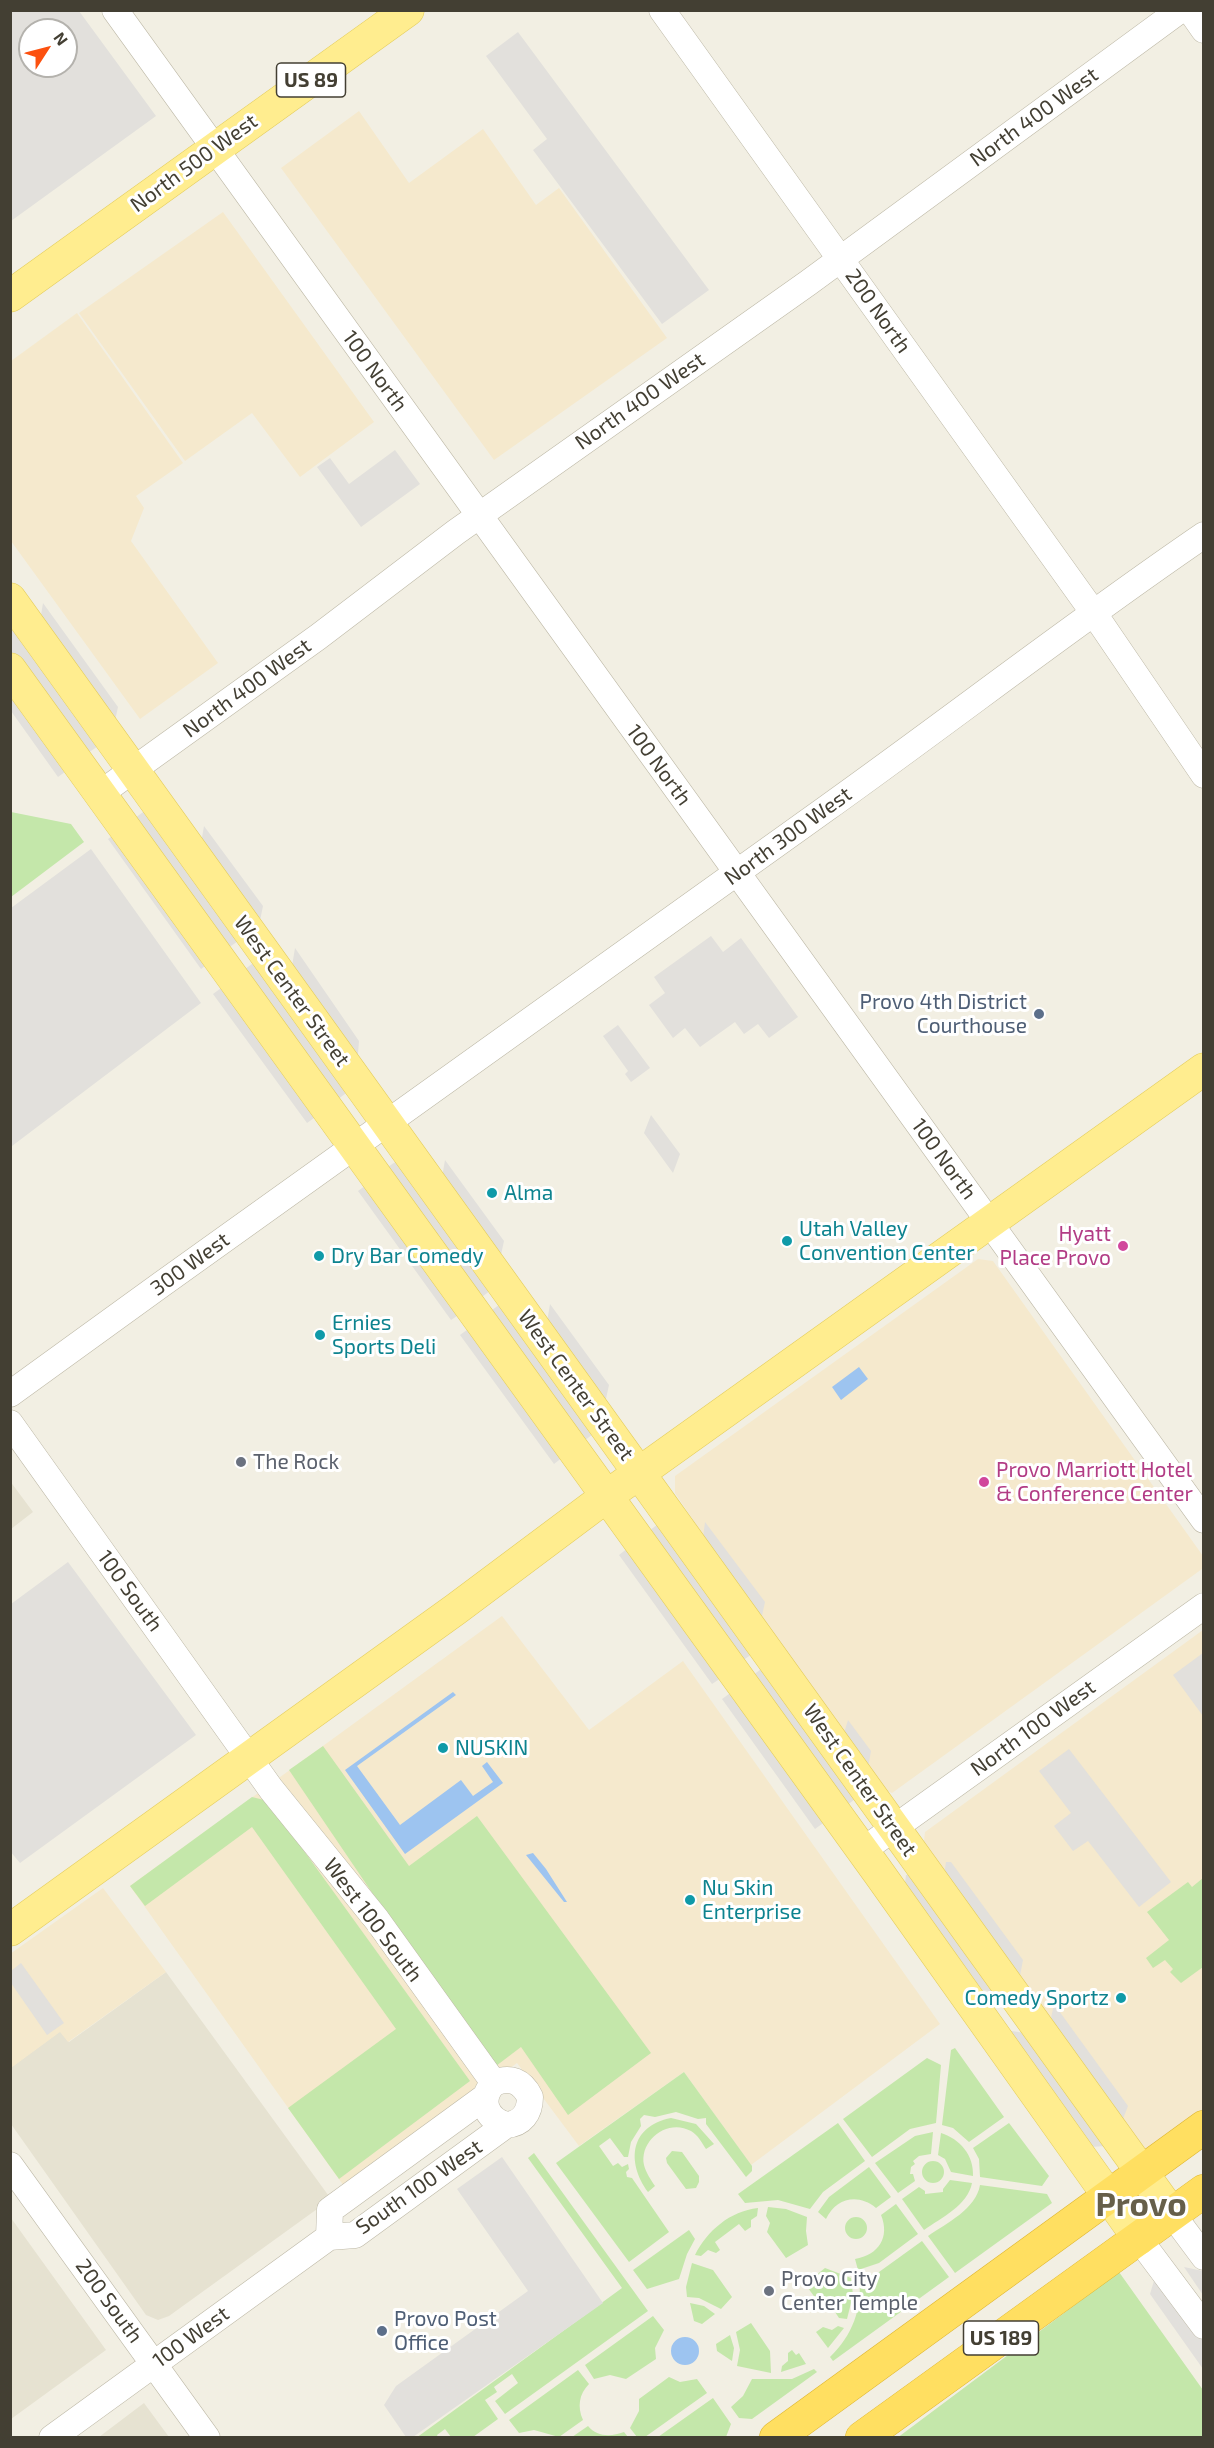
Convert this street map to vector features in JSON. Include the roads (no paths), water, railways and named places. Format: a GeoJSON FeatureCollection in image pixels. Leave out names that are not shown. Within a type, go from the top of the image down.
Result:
{"type":"FeatureCollection","features":[{"type":"Feature","properties":{"kind":"highway","name":"US 189"},"geometry":{"type":"LineString","coordinates":[[776,2438],[1203,2127]]}},
{"type":"Feature","properties":{"kind":"highway","name":"US 189"},"geometry":{"type":"LineString","coordinates":[[862,2438],[1203,2191]]}},
{"type":"Feature","properties":{"kind":"main road","name":"North 500 West"},"geometry":{"type":"LineString","coordinates":[[10,296],[408,10]]}},
{"type":"Feature","properties":{"kind":"main road","name":"West Center Street"},"geometry":{"type":"LineString","coordinates":[[10,599],[133,770],[607,1496],[862,1851],[1125,2184]]}},
{"type":"Feature","properties":{"kind":"main road","name":"West Center Street"},"geometry":{"type":"LineString","coordinates":[[10,669],[101,793],[640,1473],[894,1827],[1125,2184]]}},
{"type":"Feature","properties":{"kind":"main road"},"geometry":{"type":"LineString","coordinates":[[10,1930],[249,1759],[607,1496],[1203,1069]]}},
{"type":"Feature","properties":{"kind":"main road"},"geometry":{"type":"LineString","coordinates":[[1125,2184],[1156,2226]]}},
{"type":"Feature","properties":{"kind":"main road"},"geometry":{"type":"LineString","coordinates":[[1125,2184],[1156,2226]]}},
{"type":"Feature","properties":{"kind":"street","name":"100 North"},"geometry":{"type":"LineString","coordinates":[[115,10],[1203,1520]]}},
{"type":"Feature","properties":{"kind":"street","name":"200 North"},"geometry":{"type":"LineString","coordinates":[[662,10],[1093,612],[1203,775]]}},
{"type":"Feature","properties":{"kind":"street","name":"North 400 West"},"geometry":{"type":"LineString","coordinates":[[101,793],[318,637],[480,515],[841,259],[1180,10]]}},
{"type":"Feature","properties":{"kind":"street"},"geometry":{"type":"LineString","coordinates":[[1190,10],[1203,30]]}},
{"type":"Feature","properties":{"kind":"street","name":"North 300 West"},"geometry":{"type":"LineString","coordinates":[[369,1134],[737,873],[1093,612],[1203,535]]}},
{"type":"Feature","properties":{"kind":"street","name":"300 West"},"geometry":{"type":"LineString","coordinates":[[10,1394],[369,1134]]}},
{"type":"Feature","properties":{"kind":"street","name":"100 South"},"geometry":{"type":"LineString","coordinates":[[10,1423],[249,1759]]}},
{"type":"Feature","properties":{"kind":"street","name":"North 100 West"},"geometry":{"type":"LineString","coordinates":[[862,1851],[1203,1606]]}},
{"type":"Feature","properties":{"kind":"street","name":"West 100 South"},"geometry":{"type":"LineString","coordinates":[[249,1759],[376,1920],[490,2090]]}},
{"type":"Feature","properties":{"kind":"street","name":"South 100 West"},"geometry":{"type":"LineString","coordinates":[[511,2079],[520,2083],[530,2097],[526,2115],[520,2121],[506,2125],[355,2235],[329,2237],[330,2210],[490,2090],[511,2079]]}},
{"type":"Feature","properties":{"kind":"street","name":"South 100 West"},"geometry":{"type":"LineString","coordinates":[[490,2090],[485,2106],[489,2115],[496,2122],[506,2125]]}},
{"type":"Feature","properties":{"kind":"street","name":"200 South"},"geometry":{"type":"LineString","coordinates":[[10,2165],[207,2438]]}},
{"type":"Feature","properties":{"kind":"street"},"geometry":{"type":"LineString","coordinates":[[1156,2226],[1203,2258]]}},
{"type":"Feature","properties":{"kind":"street"},"geometry":{"type":"LineString","coordinates":[[1156,2226],[1203,2326]]}},
{"type":"Feature","properties":{"kind":"street","name":"100 West"},"geometry":{"type":"LineString","coordinates":[[52,2438],[329,2237]]}},
{"type":"Feature","properties":{"kind":"water"},"geometry":{"type":"Polygon","coordinates":[[[859,1367],[868,1379],[841,1400],[832,1387],[859,1367]]]}},
{"type":"Feature","properties":{"kind":"water"},"geometry":{"type":"Polygon","coordinates":[[[453,1692],[456,1695],[357,1766],[400,1825],[461,1780],[473,1796],[493,1782],[482,1766],[487,1762],[503,1783],[405,1854],[345,1770],[453,1692]]]}},
{"type":"Feature","properties":{"kind":"water"},"geometry":{"type":"Polygon","coordinates":[[[533,1853],[567,1902],[564,1902],[526,1855],[533,1853]]]}},
{"type":"Feature","properties":{"kind":"water"},"geometry":{"type":"Polygon","coordinates":[[[685,2337],[695,2341],[699,2351],[695,2361],[685,2365],[675,2361],[671,2351],[675,2341],[685,2337]]]}},
{"type":"Feature","properties":{"kind":"place","name":"Provo 4th District Courthouse"},"geometry":{"type":"Point","coordinates":[1039,1014]}},
{"type":"Feature","properties":{"kind":"place","name":"Alma"},"geometry":{"type":"Point","coordinates":[492,1193]}},
{"type":"Feature","properties":{"kind":"place","name":"Utah Valley Convention Center"},"geometry":{"type":"Point","coordinates":[787,1241]}},
{"type":"Feature","properties":{"kind":"place","name":"Hyatt Place Provo"},"geometry":{"type":"Point","coordinates":[1123,1246]}},
{"type":"Feature","properties":{"kind":"place","name":"Dry Bar Comedy"},"geometry":{"type":"Point","coordinates":[319,1256]}},
{"type":"Feature","properties":{"kind":"place","name":"Ernies Sports Deli"},"geometry":{"type":"Point","coordinates":[320,1335]}},
{"type":"Feature","properties":{"kind":"place","name":"The Rock"},"geometry":{"type":"Point","coordinates":[241,1462]}},
{"type":"Feature","properties":{"kind":"place","name":"Provo Marriott Hotel & Conference Center"},"geometry":{"type":"Point","coordinates":[984,1482]}},
{"type":"Feature","properties":{"kind":"place","name":"NUSKIN"},"geometry":{"type":"Point","coordinates":[443,1748]}},
{"type":"Feature","properties":{"kind":"place","name":"Nu Skin Enterprise"},"geometry":{"type":"Point","coordinates":[690,1900]}},
{"type":"Feature","properties":{"kind":"place","name":"Comedy Sportz"},"geometry":{"type":"Point","coordinates":[1121,1998]}},
{"type":"Feature","properties":{"kind":"place","name":"Provo City Center Temple"},"geometry":{"type":"Point","coordinates":[769,2291]}},
{"type":"Feature","properties":{"kind":"place","name":"Provo Post Office"},"geometry":{"type":"Point","coordinates":[382,2331]}},
{"type":"Feature","properties":{"kind":"district","name":"Provo"},"geometry":{"type":"Point","coordinates":[1141,2205]}}]}
